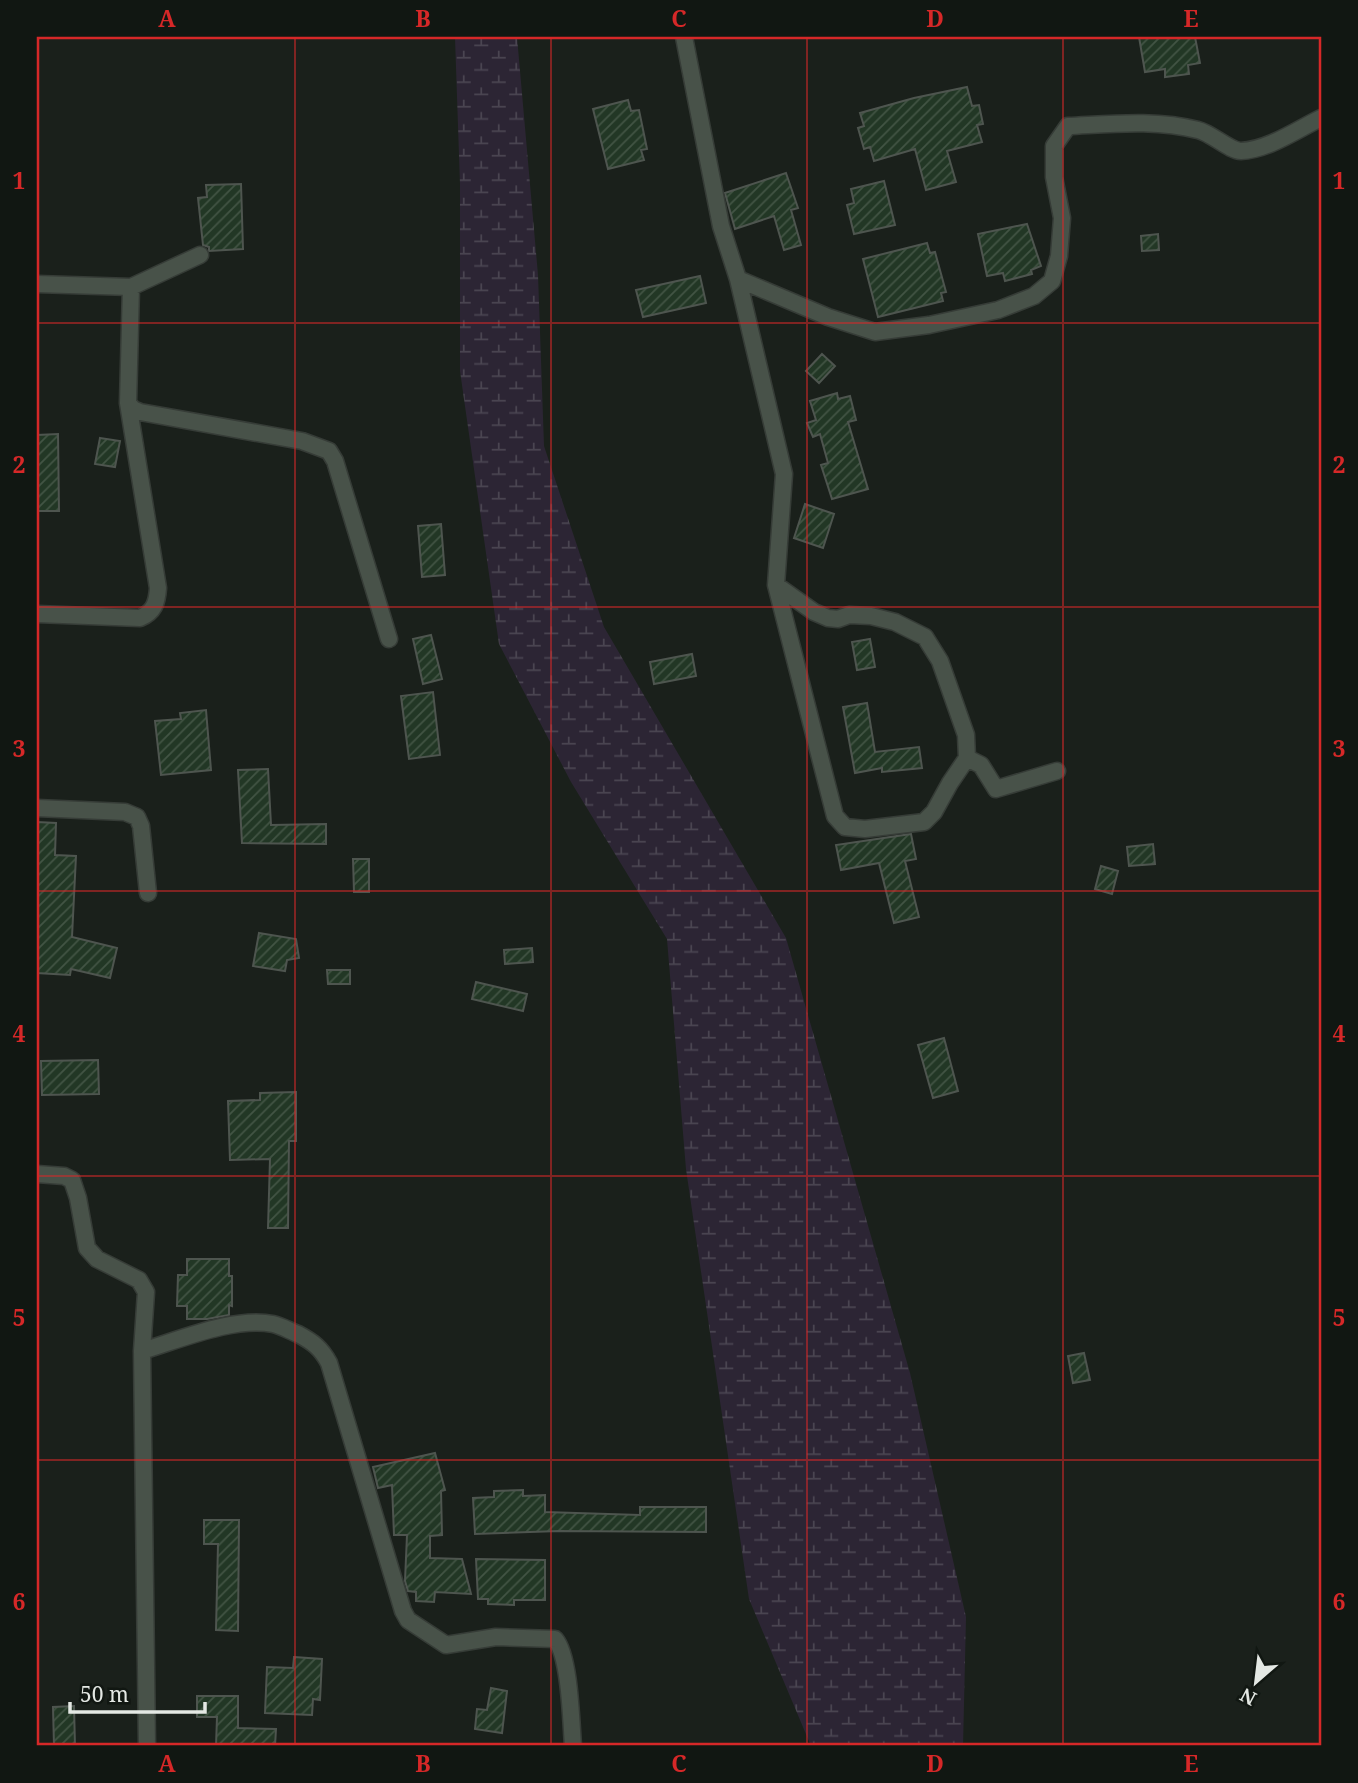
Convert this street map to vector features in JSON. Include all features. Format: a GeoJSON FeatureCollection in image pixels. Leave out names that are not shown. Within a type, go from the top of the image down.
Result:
{"type":"FeatureCollection","features":[{"type":"Feature","properties":{"kind":"street"},"geometry":{"type":"LineString","coordinates":[[684,37],[721,226],[738,279],[784,474],[776,585],[835,816],[845,827],[865,828],[924,822],[934,812],[967,758],[965,735],[940,661],[925,638],[895,622],[871,616],[828,618],[814,612],[776,585]]}},
{"type":"Feature","properties":{"kind":"street"},"geometry":{"type":"LineString","coordinates":[[738,279],[828,317],[875,332],[929,326],[998,310],[1034,296],[1052,281],[1059,256],[1062,218],[1054,177],[1054,146],[1068,126],[1156,123],[1180,126],[1202,131],[1235,150],[1243,151],[1264,146],[1321,118]]}},
{"type":"Feature","properties":{"kind":"street"},"geometry":{"type":"LineString","coordinates":[[37,284],[131,287],[200,255]]}},
{"type":"Feature","properties":{"kind":"street"},"geometry":{"type":"LineString","coordinates":[[37,614],[140,618],[153,609],[157,600],[156,577],[128,403],[131,287]]}},
{"type":"Feature","properties":{"kind":"street"},"geometry":{"type":"LineString","coordinates":[[128,403],[133,409],[140,411],[302,442],[329,451],[335,461],[388,639]]}},
{"type":"Feature","properties":{"kind":"street"},"geometry":{"type":"LineString","coordinates":[[967,758],[981,765],[996,789],[1057,771]]}},
{"type":"Feature","properties":{"kind":"street"},"geometry":{"type":"LineString","coordinates":[[37,808],[124,812],[137,817],[141,826],[148,892]]}},
{"type":"Feature","properties":{"kind":"street"},"geometry":{"type":"LineString","coordinates":[[37,1174],[64,1176],[72,1180],[87,1248],[97,1259],[139,1280],[146,1292],[142,1351],[147,1746]]}},
{"type":"Feature","properties":{"kind":"street"},"geometry":{"type":"LineString","coordinates":[[142,1351],[227,1326],[258,1323],[272,1324],[313,1341],[328,1363],[408,1620],[446,1645],[496,1637],[555,1639],[565,1661],[573,1746]]}},
{"type":"Feature","properties":{"kind":"green space"},"geometry":{"type":"Polygon","coordinates":[[[455,37],[517,37],[538,275],[544,446],[604,627],[786,938],[910,1373],[966,1617],[963,1746],[811,1746],[749,1599],[686,1169],[667,939],[571,782],[499,644],[460,371],[460,184],[455,37]]]}},
{"type":"Feature","properties":{"kind":"building"},"geometry":{"type":"Polygon","coordinates":[[[1139,37],[1195,37],[1200,63],[1188,65],[1189,74],[1165,77],[1165,69],[1145,72],[1139,37]]]}},
{"type":"Feature","properties":{"kind":"building"},"geometry":{"type":"Polygon","coordinates":[[[967,87],[972,106],[979,105],[983,124],[977,125],[982,142],[947,151],[956,182],[926,190],[915,149],[874,161],[870,147],[864,149],[858,128],[864,126],[860,113],[967,87]]]}},
{"type":"Feature","properties":{"kind":"building"},"geometry":{"type":"Polygon","coordinates":[[[628,100],[631,111],[639,110],[647,149],[641,150],[644,160],[608,169],[593,109],[628,100]]]}},
{"type":"Feature","properties":{"kind":"building"},"geometry":{"type":"Polygon","coordinates":[[[786,173],[798,208],[791,210],[801,245],[784,250],[774,216],[735,229],[725,193],[786,173]]]}},
{"type":"Feature","properties":{"kind":"building"},"geometry":{"type":"Polygon","coordinates":[[[884,181],[895,225],[854,234],[847,205],[854,203],[851,189],[884,181]]]}},
{"type":"Feature","properties":{"kind":"building"},"geometry":{"type":"Polygon","coordinates":[[[241,184],[243,249],[209,251],[209,247],[203,245],[198,198],[207,197],[206,185],[241,184]]]}},
{"type":"Feature","properties":{"kind":"building"},"geometry":{"type":"Polygon","coordinates":[[[1027,224],[1041,266],[1031,270],[1032,274],[1005,281],[1003,273],[987,276],[978,234],[1027,224]]]}},
{"type":"Feature","properties":{"kind":"building"},"geometry":{"type":"Polygon","coordinates":[[[1158,234],[1159,250],[1142,251],[1141,236],[1158,234]]]}},
{"type":"Feature","properties":{"kind":"building"},"geometry":{"type":"Polygon","coordinates":[[[927,243],[930,253],[935,252],[946,292],[941,293],[943,301],[878,317],[863,259],[927,243]]]}},
{"type":"Feature","properties":{"kind":"building"},"geometry":{"type":"Polygon","coordinates":[[[700,276],[706,303],[643,317],[636,290],[700,276]]]}},
{"type":"Feature","properties":{"kind":"building"},"geometry":{"type":"Polygon","coordinates":[[[822,354],[835,366],[819,383],[806,371],[822,354]]]}},
{"type":"Feature","properties":{"kind":"building"},"geometry":{"type":"Polygon","coordinates":[[[837,393],[838,399],[850,396],[856,420],[848,422],[868,489],[832,499],[821,465],[828,463],[820,434],[813,437],[807,423],[816,420],[810,401],[837,393]]]}},
{"type":"Feature","properties":{"kind":"building"},"geometry":{"type":"Polygon","coordinates":[[[58,434],[59,511],[37,511],[37,435],[58,434]]]}},
{"type":"Feature","properties":{"kind":"building"},"geometry":{"type":"Polygon","coordinates":[[[100,438],[120,441],[115,467],[95,464],[100,438]]]}},
{"type":"Feature","properties":{"kind":"building"},"geometry":{"type":"Polygon","coordinates":[[[805,504],[834,514],[823,548],[794,538],[805,504]]]}},
{"type":"Feature","properties":{"kind":"building"},"geometry":{"type":"Polygon","coordinates":[[[441,524],[445,575],[422,577],[418,526],[441,524]]]}},
{"type":"Feature","properties":{"kind":"building"},"geometry":{"type":"Polygon","coordinates":[[[431,635],[442,679],[423,684],[413,639],[431,635]]]}},
{"type":"Feature","properties":{"kind":"building"},"geometry":{"type":"Polygon","coordinates":[[[870,639],[875,667],[857,670],[852,642],[870,639]]]}},
{"type":"Feature","properties":{"kind":"building"},"geometry":{"type":"Polygon","coordinates":[[[692,654],[696,676],[654,684],[650,662],[692,654]]]}},
{"type":"Feature","properties":{"kind":"building"},"geometry":{"type":"Polygon","coordinates":[[[433,692],[440,755],[409,759],[401,696],[433,692]]]}},
{"type":"Feature","properties":{"kind":"building"},"geometry":{"type":"Polygon","coordinates":[[[867,703],[875,752],[919,747],[922,768],[882,772],[882,768],[855,773],[843,707],[867,703]]]}},
{"type":"Feature","properties":{"kind":"building"},"geometry":{"type":"Polygon","coordinates":[[[206,710],[211,770],[161,775],[155,721],[181,719],[180,713],[206,710]]]}},
{"type":"Feature","properties":{"kind":"building"},"geometry":{"type":"Polygon","coordinates":[[[268,769],[271,825],[326,824],[326,844],[242,843],[238,770],[268,769]]]}},
{"type":"Feature","properties":{"kind":"building"},"geometry":{"type":"Polygon","coordinates":[[[37,822],[56,823],[55,855],[76,856],[72,937],[117,948],[110,978],[71,969],[70,975],[37,973],[37,822]]]}},
{"type":"Feature","properties":{"kind":"building"},"geometry":{"type":"Polygon","coordinates":[[[911,834],[916,859],[905,861],[919,917],[894,923],[879,863],[841,870],[836,845],[911,834]]]}},
{"type":"Feature","properties":{"kind":"building"},"geometry":{"type":"Polygon","coordinates":[[[1153,844],[1155,864],[1129,866],[1127,847],[1153,844]]]}},
{"type":"Feature","properties":{"kind":"building"},"geometry":{"type":"Polygon","coordinates":[[[353,859],[369,859],[369,892],[354,892],[353,859]]]}},
{"type":"Feature","properties":{"kind":"building"},"geometry":{"type":"Polygon","coordinates":[[[1101,866],[1118,871],[1112,894],[1095,889],[1101,866]]]}},
{"type":"Feature","properties":{"kind":"building"},"geometry":{"type":"Polygon","coordinates":[[[259,933],[296,939],[299,958],[287,960],[285,971],[253,966],[259,933]]]}},
{"type":"Feature","properties":{"kind":"building"},"geometry":{"type":"Polygon","coordinates":[[[532,948],[533,962],[505,964],[504,950],[532,948]]]}},
{"type":"Feature","properties":{"kind":"building"},"geometry":{"type":"Polygon","coordinates":[[[327,970],[350,970],[350,984],[328,984],[327,970]]]}},
{"type":"Feature","properties":{"kind":"building"},"geometry":{"type":"Polygon","coordinates":[[[476,982],[527,994],[523,1011],[472,999],[476,982]]]}},
{"type":"Feature","properties":{"kind":"building"},"geometry":{"type":"Polygon","coordinates":[[[944,1038],[958,1091],[933,1098],[918,1045],[944,1038]]]}},
{"type":"Feature","properties":{"kind":"building"},"geometry":{"type":"Polygon","coordinates":[[[98,1060],[99,1094],[42,1095],[41,1061],[98,1060]]]}},
{"type":"Feature","properties":{"kind":"building"},"geometry":{"type":"Polygon","coordinates":[[[296,1092],[296,1141],[289,1141],[288,1228],[268,1228],[270,1159],[230,1160],[228,1101],[260,1100],[260,1093],[296,1092]]]}},
{"type":"Feature","properties":{"kind":"building"},"geometry":{"type":"Polygon","coordinates":[[[187,1259],[229,1259],[232,1306],[229,1305],[229,1315],[187,1319],[187,1306],[177,1306],[178,1275],[187,1275],[187,1259]]]}},
{"type":"Feature","properties":{"kind":"building"},"geometry":{"type":"Polygon","coordinates":[[[1084,1353],[1090,1380],[1073,1383],[1068,1356],[1084,1353]]]}},
{"type":"Feature","properties":{"kind":"building"},"geometry":{"type":"Polygon","coordinates":[[[435,1453],[445,1490],[441,1491],[442,1535],[430,1536],[430,1558],[462,1559],[471,1594],[435,1592],[434,1602],[416,1601],[416,1592],[408,1591],[405,1581],[407,1535],[394,1535],[392,1485],[378,1488],[373,1467],[435,1453]]]}},
{"type":"Feature","properties":{"kind":"building"},"geometry":{"type":"Polygon","coordinates":[[[523,1490],[523,1496],[545,1495],[545,1512],[640,1515],[640,1507],[706,1507],[706,1532],[559,1531],[475,1534],[473,1498],[494,1497],[494,1491],[523,1490]]]}},
{"type":"Feature","properties":{"kind":"building"},"geometry":{"type":"Polygon","coordinates":[[[204,1520],[239,1520],[238,1631],[216,1630],[218,1544],[204,1544],[204,1520]]]}},
{"type":"Feature","properties":{"kind":"building"},"geometry":{"type":"Polygon","coordinates":[[[476,1559],[545,1560],[545,1600],[514,1600],[514,1605],[488,1604],[488,1599],[478,1599],[476,1559]]]}},
{"type":"Feature","properties":{"kind":"building"},"geometry":{"type":"Polygon","coordinates":[[[294,1657],[322,1659],[320,1700],[313,1699],[312,1715],[265,1713],[267,1667],[293,1668],[294,1657]]]}},
{"type":"Feature","properties":{"kind":"building"},"geometry":{"type":"Polygon","coordinates":[[[491,1688],[507,1691],[502,1733],[475,1729],[477,1709],[487,1710],[491,1688]]]}},
{"type":"Feature","properties":{"kind":"building"},"geometry":{"type":"Polygon","coordinates":[[[197,1696],[238,1696],[238,1728],[276,1729],[275,1746],[216,1746],[217,1717],[197,1717],[197,1696]]]}},
{"type":"Feature","properties":{"kind":"building"},"geometry":{"type":"Polygon","coordinates":[[[74,1706],[75,1746],[54,1746],[53,1707],[74,1706]]]}}]}
